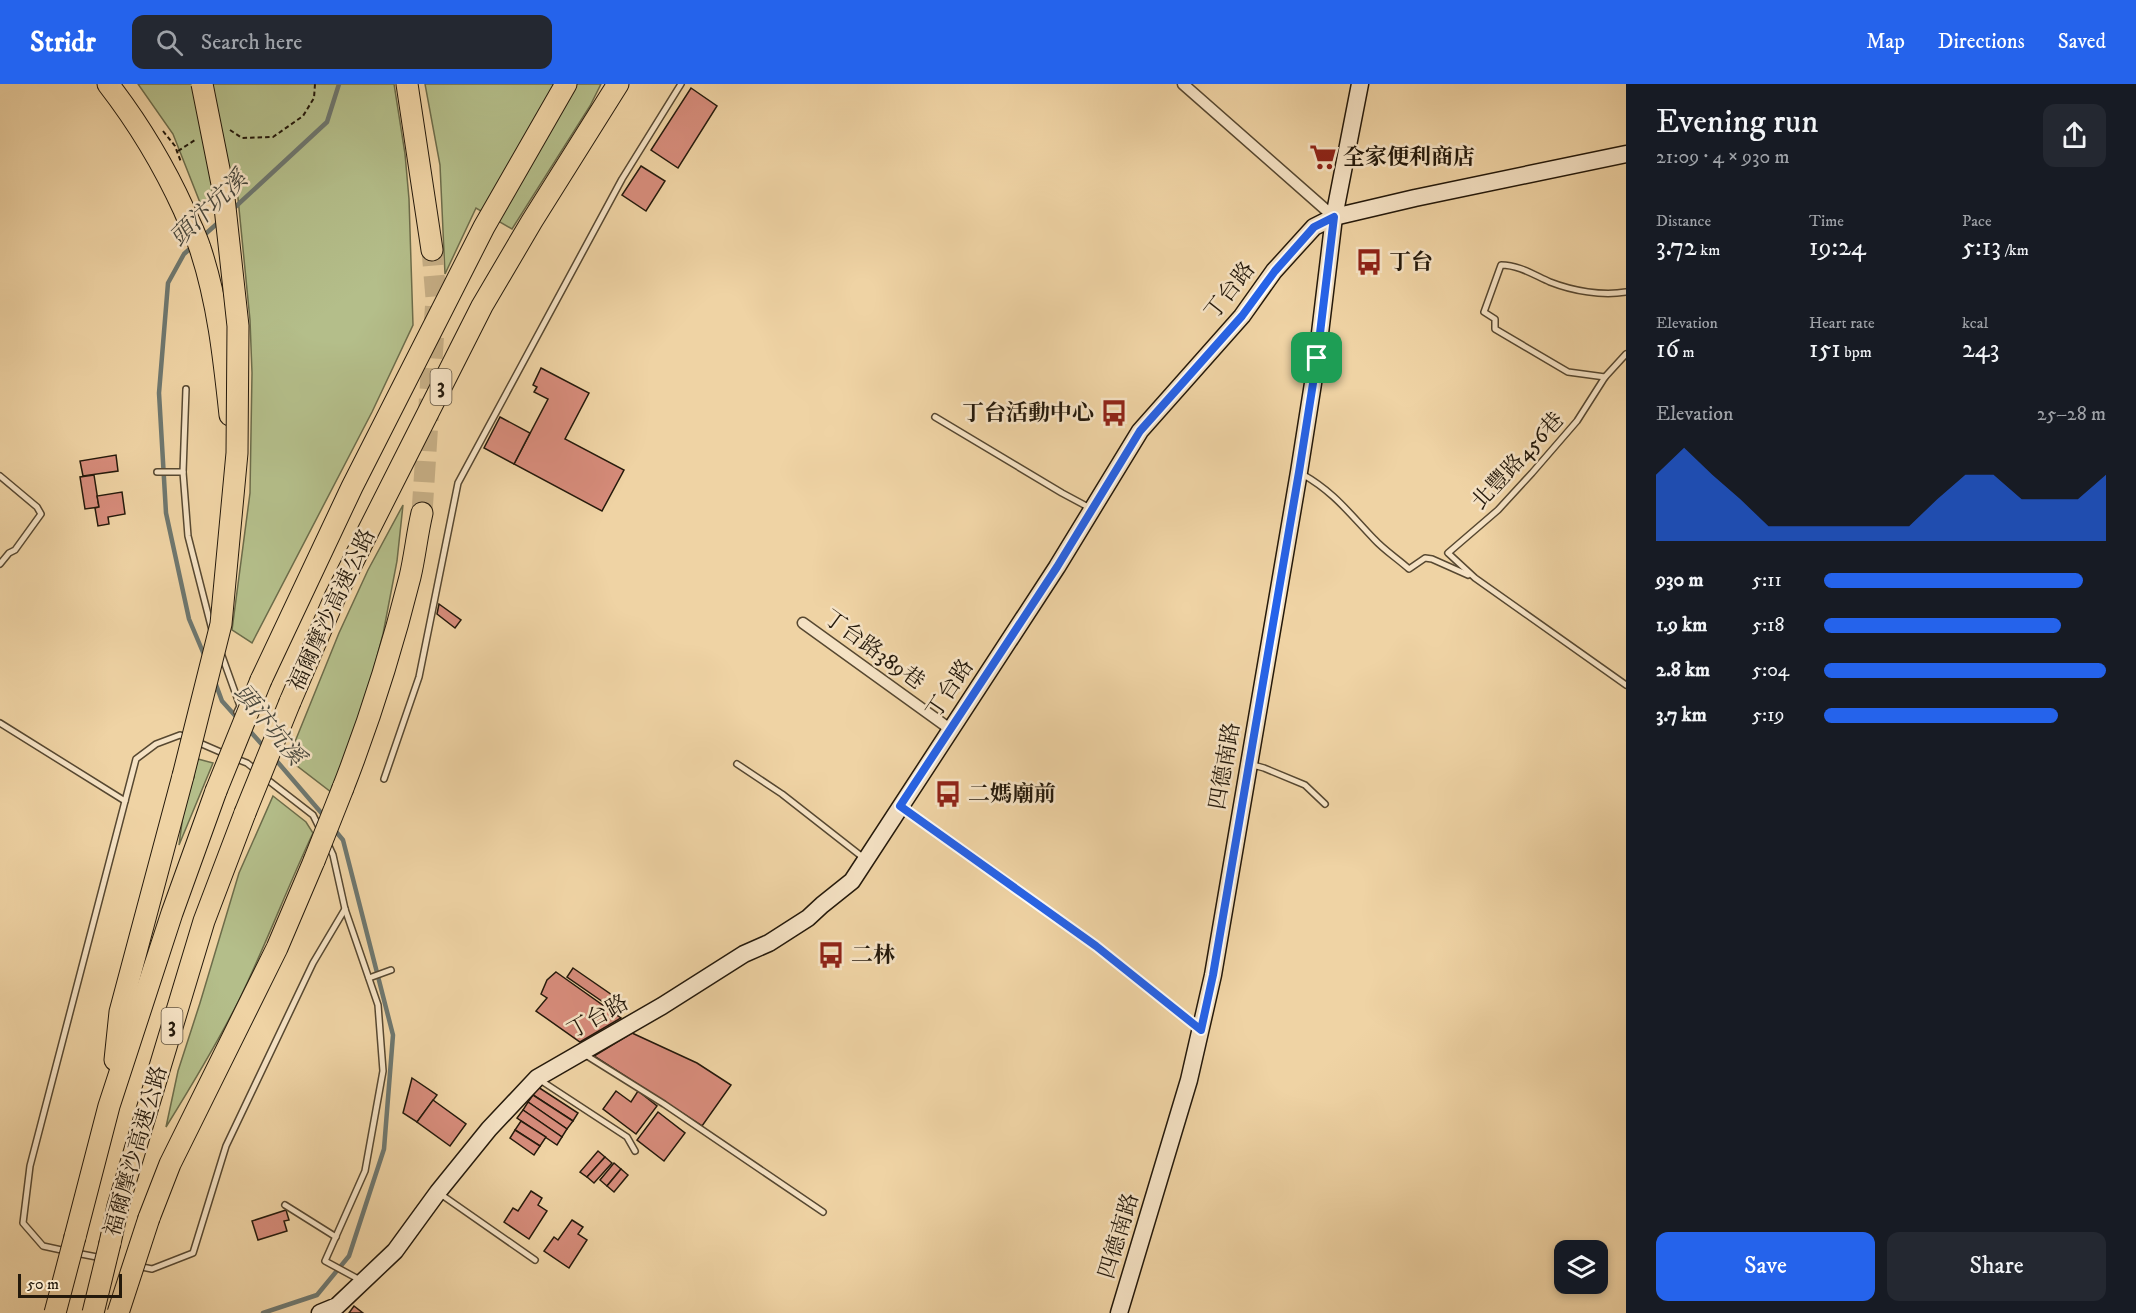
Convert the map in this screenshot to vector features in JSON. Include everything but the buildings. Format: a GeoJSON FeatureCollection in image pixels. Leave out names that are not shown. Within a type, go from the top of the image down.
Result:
{"type":"FeatureCollection","features":[{"type":"Feature","properties":{"kind":"highway"},"geometry":{"type":"LineString","coordinates":[[108,84],[133,116],[153,148],[171,180],[200,246],[211,285],[224,353],[230,423],[237,453]]}},
{"type":"Feature","properties":{"kind":"highway"},"geometry":{"type":"LineString","coordinates":[[110,1106],[120,1012],[221,624],[237,453],[238,326],[223,189],[202,84]]}},
{"type":"Feature","properties":{"kind":"highway"},"geometry":{"type":"LineString","coordinates":[[407,84],[432,250]]}},
{"type":"Feature","properties":{"kind":"highway","name":"福爾摩沙高速公路"},"geometry":{"type":"LineString","coordinates":[[55,1313],[110,1106],[172,913],[216,791],[261,680],[352,487],[484,227],[566,84]]}},
{"type":"Feature","properties":{"kind":"highway","name":"福爾摩沙高速公路"},"geometry":{"type":"LineString","coordinates":[[93,1313],[118,1206],[204,921],[290,702],[335,597],[482,306],[618,84]]}},
{"type":"Feature","properties":{"kind":"highway"},"geometry":{"type":"LineString","coordinates":[[118,1313],[148,1218],[179,1145],[277,948],[363,737],[393,642],[411,574],[422,513]]}},
{"type":"Feature","properties":{"kind":"street"},"geometry":{"type":"LineString","coordinates":[[1183,84],[1334,217]]}},
{"type":"Feature","properties":{"kind":"street","name":"四德南路"},"geometry":{"type":"LineString","coordinates":[[1119,1313],[1189,1080],[1213,975],[1299,472],[1317,358],[1334,217],[1360,84]]}},
{"type":"Feature","properties":{"kind":"street","name":"丁台路"},"geometry":{"type":"LineString","coordinates":[[320,1313],[336,1309],[395,1251],[438,1192],[489,1129],[537,1078],[662,1006],[734,960],[769,943],[808,918],[852,881],[1051,576],[1140,431],[1242,316],[1275,271],[1314,227],[1334,217],[1415,198],[1626,154]]}},
{"type":"Feature","properties":{"kind":"street","name":"丁台路389巷"},"geometry":{"type":"LineString","coordinates":[[803,623],[950,729]]}},
{"type":"Feature","properties":{"kind":"lane"},"geometry":{"type":"LineString","coordinates":[[384,778],[419,677],[458,483],[622,179],[681,84]]}},
{"type":"Feature","properties":{"kind":"lane"},"geometry":{"type":"LineString","coordinates":[[1605,377],[1568,372],[1495,329],[1495,319],[1484,312],[1501,265],[1514,265],[1554,284],[1594,293],[1626,292]]}},
{"type":"Feature","properties":{"kind":"lane","name":"北豐路456巷"},"geometry":{"type":"LineString","coordinates":[[1626,354],[1605,377],[1577,421],[1532,473],[1498,510],[1448,553],[1475,578],[1626,685]]}},
{"type":"Feature","properties":{"kind":"lane"},"geometry":{"type":"LineString","coordinates":[[186,389],[183,472],[188,536],[209,621],[240,706],[236,715]]}},
{"type":"Feature","properties":{"kind":"lane"},"geometry":{"type":"LineString","coordinates":[[935,417],[1062,494],[1091,508]]}},
{"type":"Feature","properties":{"kind":"lane"},"geometry":{"type":"LineString","coordinates":[[157,472],[183,472]]}},
{"type":"Feature","properties":{"kind":"lane","name":"北豐路456巷"},"geometry":{"type":"LineString","coordinates":[[1299,472],[1323,486],[1343,504],[1375,540],[1409,568],[1425,558],[1432,559],[1475,578]]}},
{"type":"Feature","properties":{"kind":"lane"},"geometry":{"type":"LineString","coordinates":[[0,476],[37,507],[41,514],[15,550],[9,553],[0,564]]}},
{"type":"Feature","properties":{"kind":"lane"},"geometry":{"type":"LineString","coordinates":[[0,723],[125,801]]}},
{"type":"Feature","properties":{"kind":"lane"},"geometry":{"type":"LineString","coordinates":[[109,1251],[43,1246],[22,1223],[30,1166],[136,759],[156,744],[180,735],[247,763],[313,815],[333,855],[345,909],[378,1005],[383,1071],[365,1171],[325,1261],[364,1282]]}},
{"type":"Feature","properties":{"kind":"lane"},"geometry":{"type":"LineString","coordinates":[[222,753],[226,743]]}},
{"type":"Feature","properties":{"kind":"lane"},"geometry":{"type":"LineString","coordinates":[[737,764],[782,794],[866,860]]}},
{"type":"Feature","properties":{"kind":"lane"},"geometry":{"type":"LineString","coordinates":[[1248,764],[1305,785],[1325,804]]}},
{"type":"Feature","properties":{"kind":"lane"},"geometry":{"type":"LineString","coordinates":[[900,806],[1096,946],[1201,1030]]}},
{"type":"Feature","properties":{"kind":"lane"},"geometry":{"type":"LineString","coordinates":[[130,1264],[152,1269],[194,1253],[226,1146],[312,963],[345,909]]}},
{"type":"Feature","properties":{"kind":"lane"},"geometry":{"type":"LineString","coordinates":[[369,978],[391,970]]}},
{"type":"Feature","properties":{"kind":"lane"},"geometry":{"type":"LineString","coordinates":[[581,1053],[664,1104],[823,1212]]}},
{"type":"Feature","properties":{"kind":"lane"},"geometry":{"type":"LineString","coordinates":[[537,1078],[627,1137],[635,1151]]}},
{"type":"Feature","properties":{"kind":"lane"},"geometry":{"type":"LineString","coordinates":[[438,1192],[535,1260]]}},
{"type":"Feature","properties":{"kind":"lane"},"geometry":{"type":"LineString","coordinates":[[285,1205],[336,1237]]}},
{"type":"Feature","properties":{"kind":"path"},"geometry":{"type":"LineString","coordinates":[[228,128],[242,138],[273,137],[303,116],[314,98],[315,84]]}},
{"type":"Feature","properties":{"kind":"green space"},"geometry":{"type":"Polygon","coordinates":[[[138,84],[394,84],[405,154],[409,199],[413,325],[372,412],[252,643],[232,630],[250,493],[252,373],[250,320],[236,178],[201,205],[173,134],[138,84]]]}},
{"type":"Feature","properties":{"kind":"green space"},"geometry":{"type":"Polygon","coordinates":[[[425,84],[601,84],[590,106],[512,229],[476,208],[445,274],[440,165],[425,84]]]}},
{"type":"Feature","properties":{"kind":"green space"},"geometry":{"type":"Polygon","coordinates":[[[403,505],[397,561],[383,634],[362,715],[331,792],[288,759],[339,633],[368,570],[403,505]]]}},
{"type":"Feature","properties":{"kind":"green space"},"geometry":{"type":"Polygon","coordinates":[[[198,759],[213,763],[179,845],[183,815],[198,759]]]}},
{"type":"Feature","properties":{"kind":"green space"},"geometry":{"type":"Polygon","coordinates":[[[273,796],[306,822],[313,833],[239,1000],[166,1127],[178,1071],[239,873],[273,796]]]}},
{"type":"Feature","properties":{"kind":"waterway","name":"頭汴坑溪"},"geometry":{"type":"LineString","coordinates":[[233,209],[327,122],[339,84]]}},
{"type":"Feature","properties":{"kind":"waterway","name":"頭汴坑溪"},"geometry":{"type":"LineString","coordinates":[[202,237],[220,221]]}},
{"type":"Feature","properties":{"kind":"waterway","name":"頭汴坑溪"},"geometry":{"type":"LineString","coordinates":[[194,245],[184,254],[168,283],[159,393],[166,513],[189,619],[205,657]]}},
{"type":"Feature","properties":{"kind":"waterway","name":"頭汴坑溪"},"geometry":{"type":"LineString","coordinates":[[215,682],[222,701],[239,720]]}},
{"type":"Feature","properties":{"kind":"waterway","name":"頭汴坑溪"},"geometry":{"type":"LineString","coordinates":[[249,730],[265,748]]}},
{"type":"Feature","properties":{"kind":"waterway","name":"頭汴坑溪"},"geometry":{"type":"LineString","coordinates":[[275,759],[324,816]]}},
{"type":"Feature","properties":{"kind":"waterway","name":"頭汴坑溪"},"geometry":{"type":"LineString","coordinates":[[263,1313],[317,1295],[349,1256],[384,1149],[393,1035],[343,840],[333,828]]}},
{"type":"Feature","properties":{"kind":"tunnel"},"geometry":{"type":"LineString","coordinates":[[422,513],[436,298],[432,250]]}},
{"type":"Feature","properties":{"kind":"place","name":"全家便利商店"},"geometry":{"type":"Point","coordinates":[1323,157]}},
{"type":"Feature","properties":{"kind":"place","name":"丁台"},"geometry":{"type":"Point","coordinates":[1369,262]}},
{"type":"Feature","properties":{"kind":"place","name":"丁台活動中心"},"geometry":{"type":"Point","coordinates":[1114,413]}},
{"type":"Feature","properties":{"kind":"place","name":"二媽廟前"},"geometry":{"type":"Point","coordinates":[948,794]}},
{"type":"Feature","properties":{"kind":"place","name":"二林"},"geometry":{"type":"Point","coordinates":[831,955]}},
{"type":"Feature","properties":{"kind":"route"},"geometry":{"type":"LineString","coordinates":[[1334,217],[1317,358],[1213,975],[1201,1030],[1096,946],[900,806],[1057,567],[1140,431],[1242,316],[1275,271],[1314,227],[1334,217]]}}]}
